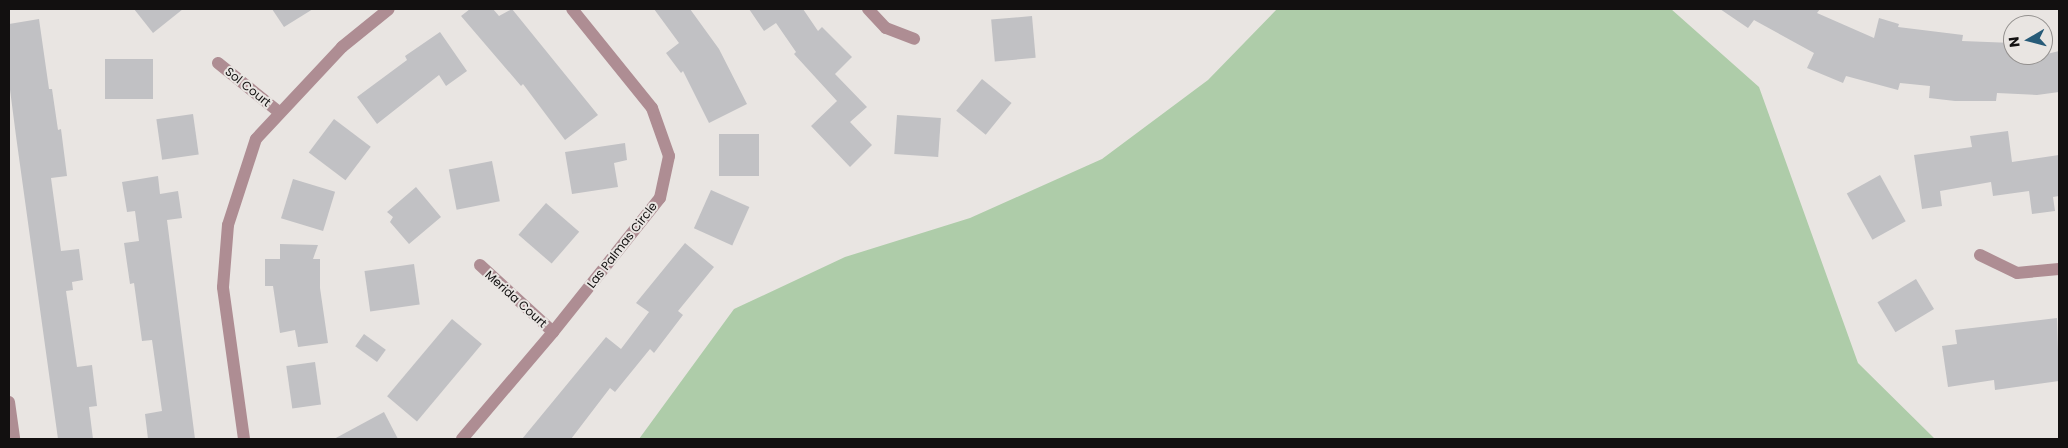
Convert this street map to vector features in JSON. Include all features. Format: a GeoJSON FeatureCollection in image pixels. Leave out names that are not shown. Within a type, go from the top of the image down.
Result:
{"type":"FeatureCollection","features":[{"type":"Feature","properties":{"kind":"street"},"geometry":{"type":"LineString","coordinates":[[244,439],[223,287],[228,225],[256,139],[279,112],[342,48],[389,9]]}},
{"type":"Feature","properties":{"kind":"street","name":"Las Palmas Circle"},"geometry":{"type":"LineString","coordinates":[[462,439],[553,332],[660,198],[668,156],[652,108],[572,9]]}},
{"type":"Feature","properties":{"kind":"street"},"geometry":{"type":"LineString","coordinates":[[868,9],[886,28],[914,39]]}},
{"type":"Feature","properties":{"kind":"street","name":"Sol Court"},"geometry":{"type":"LineString","coordinates":[[218,62],[279,112]]}},
{"type":"Feature","properties":{"kind":"street"},"geometry":{"type":"LineString","coordinates":[[1980,255],[2017,273],[2059,268]]}},
{"type":"Feature","properties":{"kind":"street","name":"Merida Court"},"geometry":{"type":"LineString","coordinates":[[480,265],[553,332]]}},
{"type":"Feature","properties":{"kind":"street"},"geometry":{"type":"LineString","coordinates":[[9,402],[14,439]]}},
{"type":"Feature","properties":{"kind":"green space"},"geometry":{"type":"Polygon","coordinates":[[[1277,9],[1671,9],[1759,87],[1858,363],[1935,439],[639,439],[734,309],[845,257],[970,218],[1102,159],[1208,80],[1277,9]]]}},
{"type":"Feature","properties":{"kind":"building"},"geometry":{"type":"Polygon","coordinates":[[[134,9],[183,9],[153,33],[134,9]]]}},
{"type":"Feature","properties":{"kind":"building"},"geometry":{"type":"Polygon","coordinates":[[[272,9],[313,9],[284,27],[272,9]]]}},
{"type":"Feature","properties":{"kind":"building"},"geometry":{"type":"Polygon","coordinates":[[[470,9],[493,9],[499,16],[512,9],[598,115],[565,140],[523,84],[521,86],[461,16],[470,9]]]}},
{"type":"Feature","properties":{"kind":"building"},"geometry":{"type":"Polygon","coordinates":[[[654,9],[690,9],[719,49],[747,104],[709,123],[683,71],[681,73],[666,53],[679,43],[654,9]]]}},
{"type":"Feature","properties":{"kind":"building"},"geometry":{"type":"Polygon","coordinates":[[[749,9],[803,9],[818,31],[822,27],[852,57],[835,74],[867,107],[850,122],[872,145],[850,167],[811,126],[837,101],[794,54],[796,52],[776,23],[764,31],[749,9]]]}},
{"type":"Feature","properties":{"kind":"building"},"geometry":{"type":"Polygon","coordinates":[[[1720,9],[1820,9],[1817,13],[1874,38],[1879,18],[1899,24],[1898,27],[1963,35],[1962,41],[2003,43],[2003,65],[2053,65],[2053,52],[2059,51],[2059,92],[2037,95],[1997,93],[1996,101],[1955,101],[1929,98],[1930,86],[1900,83],[1898,90],[1846,76],[1843,83],[1807,68],[1814,53],[1754,20],[1748,28],[1720,9]]]}},
{"type":"Feature","properties":{"kind":"building"},"geometry":{"type":"Polygon","coordinates":[[[1032,16],[1036,58],[995,61],[991,20],[1032,16]]]}},
{"type":"Feature","properties":{"kind":"building"},"geometry":{"type":"Polygon","coordinates":[[[39,19],[49,89],[52,89],[58,130],[61,129],[67,176],[51,178],[61,251],[79,249],[83,280],[72,282],[73,290],[66,291],[77,367],[92,365],[97,406],[89,407],[93,439],[58,439],[9,82],[9,24],[39,19]]]}},
{"type":"Feature","properties":{"kind":"building"},"geometry":{"type":"Polygon","coordinates":[[[440,32],[467,71],[446,86],[439,75],[377,124],[357,97],[407,60],[405,56],[440,32]]]}},
{"type":"Feature","properties":{"kind":"building"},"geometry":{"type":"Polygon","coordinates":[[[105,59],[153,59],[153,99],[105,99],[105,59]]]}},
{"type":"Feature","properties":{"kind":"building"},"geometry":{"type":"Polygon","coordinates":[[[982,79],[1012,103],[986,135],[956,111],[982,79]]]}},
{"type":"Feature","properties":{"kind":"building"},"geometry":{"type":"Polygon","coordinates":[[[193,114],[199,155],[162,160],[156,119],[193,114]]]}},
{"type":"Feature","properties":{"kind":"building"},"geometry":{"type":"Polygon","coordinates":[[[897,115],[941,118],[938,157],[894,154],[897,115]]]}},
{"type":"Feature","properties":{"kind":"building"},"geometry":{"type":"Polygon","coordinates":[[[334,119],[371,147],[345,180],[309,153],[334,119]]]}},
{"type":"Feature","properties":{"kind":"building"},"geometry":{"type":"Polygon","coordinates":[[[2008,131],[2012,162],[2059,155],[2059,196],[2053,197],[2055,211],[2032,214],[2029,191],[1993,196],[1991,182],[1940,191],[1942,206],[1922,209],[1914,155],[1972,147],[1970,136],[2008,131]]]}},
{"type":"Feature","properties":{"kind":"building"},"geometry":{"type":"Polygon","coordinates":[[[719,134],[759,134],[759,176],[719,176],[719,134]]]}},
{"type":"Feature","properties":{"kind":"building"},"geometry":{"type":"Polygon","coordinates":[[[625,143],[627,160],[614,163],[618,187],[572,194],[565,152],[625,143]]]}},
{"type":"Feature","properties":{"kind":"building"},"geometry":{"type":"Polygon","coordinates":[[[492,161],[500,201],[457,210],[449,169],[492,161]]]}},
{"type":"Feature","properties":{"kind":"building"},"geometry":{"type":"Polygon","coordinates":[[[1880,175],[1906,221],[1872,240],[1847,193],[1880,175]]]}},
{"type":"Feature","properties":{"kind":"building"},"geometry":{"type":"Polygon","coordinates":[[[158,176],[160,194],[178,191],[182,218],[167,220],[195,439],[148,439],[145,414],[162,411],[152,340],[142,341],[134,283],[130,284],[124,243],[139,241],[135,211],[127,212],[122,182],[158,176]]]}},
{"type":"Feature","properties":{"kind":"building"},"geometry":{"type":"Polygon","coordinates":[[[293,179],[335,192],[323,231],[281,218],[293,179]]]}},
{"type":"Feature","properties":{"kind":"building"},"geometry":{"type":"Polygon","coordinates":[[[416,187],[441,217],[409,244],[390,222],[393,217],[387,212],[416,187]]]}},
{"type":"Feature","properties":{"kind":"building"},"geometry":{"type":"Polygon","coordinates":[[[711,190],[749,207],[732,245],[694,228],[711,190]]]}},
{"type":"Feature","properties":{"kind":"building"},"geometry":{"type":"Polygon","coordinates":[[[546,203],[579,232],[552,264],[518,235],[546,203]]]}},
{"type":"Feature","properties":{"kind":"building"},"geometry":{"type":"Polygon","coordinates":[[[685,243],[714,267],[678,311],[683,315],[654,353],[650,349],[615,392],[610,388],[571,439],[522,439],[606,337],[621,349],[649,312],[636,303],[685,243]]]}},
{"type":"Feature","properties":{"kind":"building"},"geometry":{"type":"Polygon","coordinates":[[[280,244],[318,245],[313,259],[320,259],[320,288],[328,343],[298,347],[295,330],[280,333],[273,286],[265,286],[265,259],[280,259],[280,244]]]}},
{"type":"Feature","properties":{"kind":"building"},"geometry":{"type":"Polygon","coordinates":[[[414,264],[420,305],[370,312],[364,271],[414,264]]]}},
{"type":"Feature","properties":{"kind":"building"},"geometry":{"type":"Polygon","coordinates":[[[1916,279],[1934,309],[1895,332],[1877,302],[1916,279]]]}},
{"type":"Feature","properties":{"kind":"building"},"geometry":{"type":"Polygon","coordinates":[[[2057,318],[2059,381],[1995,390],[1994,380],[1948,387],[1942,346],[1957,344],[1955,330],[2057,318]]]}},
{"type":"Feature","properties":{"kind":"building"},"geometry":{"type":"Polygon","coordinates":[[[452,319],[482,344],[417,421],[387,396],[452,319]]]}},
{"type":"Feature","properties":{"kind":"building"},"geometry":{"type":"Polygon","coordinates":[[[364,334],[386,350],[377,362],[355,346],[364,334]]]}},
{"type":"Feature","properties":{"kind":"building"},"geometry":{"type":"Polygon","coordinates":[[[315,362],[321,405],[292,409],[286,366],[315,362]]]}},
{"type":"Feature","properties":{"kind":"building"},"geometry":{"type":"Polygon","coordinates":[[[384,412],[398,439],[334,439],[384,412]]]}}]}
